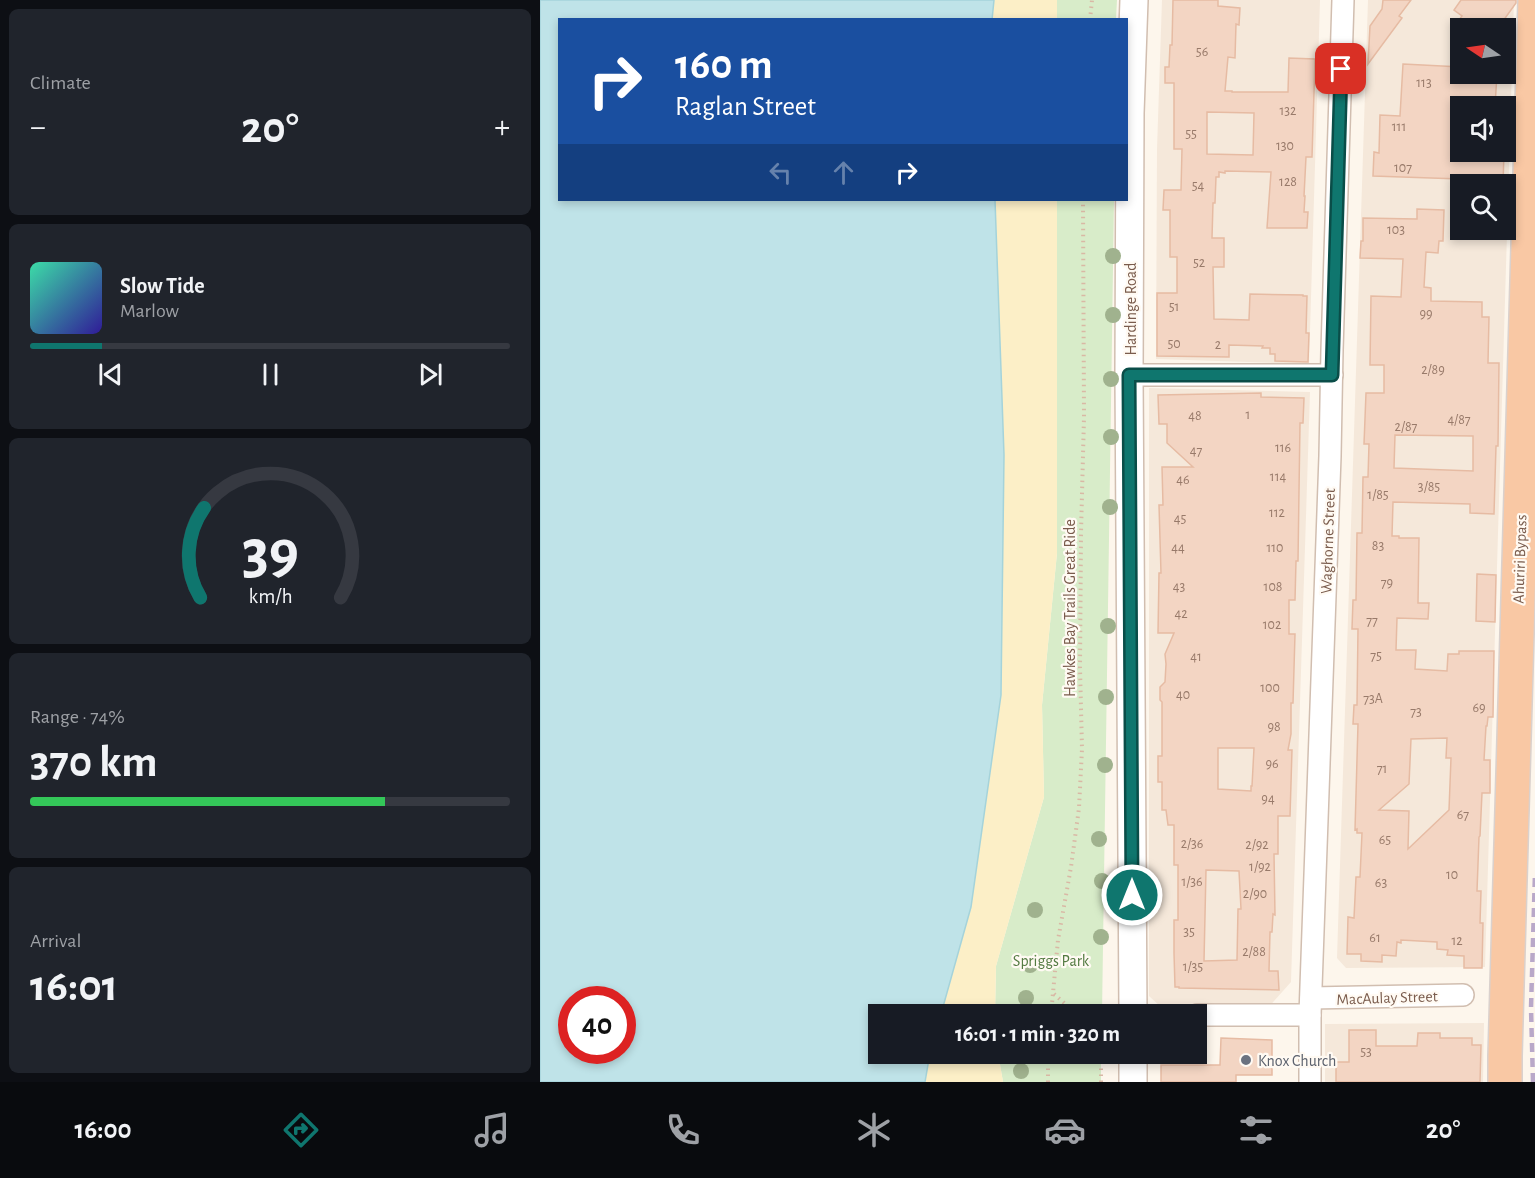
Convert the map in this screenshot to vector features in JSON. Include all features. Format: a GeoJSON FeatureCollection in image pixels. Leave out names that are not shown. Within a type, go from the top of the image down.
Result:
{"type":"FeatureCollection","features":[{"type":"Feature","properties":{"kind":"highway","name":"Ahuriri Bypass"},"geometry":{"type":"LineString","coordinates":[[1505,1082],[1535,0]]}},
{"type":"Feature","properties":{"kind":"street","name":"Hardinge Road"},"geometry":{"type":"LineString","coordinates":[[1133,1004],[1129,375],[1130,112],[1134,0]]}},
{"type":"Feature","properties":{"kind":"street","name":"Waghorne Street"},"geometry":{"type":"LineString","coordinates":[[1310,1082],[1343,0]]}},
{"type":"Feature","properties":{"kind":"street"},"geometry":{"type":"LineString","coordinates":[[1129,375],[1332,375]]}},
{"type":"Feature","properties":{"kind":"street","name":"MacAulay Street"},"geometry":{"type":"LineString","coordinates":[[1207,1014],[1463,995]]}},
{"type":"Feature","properties":{"kind":"street"},"geometry":{"type":"LineString","coordinates":[[1132,1082],[1133,1064]]}},
{"type":"Feature","properties":{"kind":"path"},"geometry":{"type":"LineString","coordinates":[[1090,18],[1092,0]]}},
{"type":"Feature","properties":{"kind":"path","name":"Hawkes Bay Trails Great Ride"},"geometry":{"type":"LineString","coordinates":[[1052,1004],[1058,940],[1079,808],[1082,749],[1080,657],[1084,417],[1083,201]]}},
{"type":"Feature","properties":{"kind":"path"},"geometry":{"type":"LineString","coordinates":[[1053,993],[1065,1004]]}},
{"type":"Feature","properties":{"kind":"path"},"geometry":{"type":"LineString","coordinates":[[1048,1064],[1048,1082]]}},
{"type":"Feature","properties":{"kind":"path"},"geometry":{"type":"LineString","coordinates":[[1101,1064],[1101,1082]]}},
{"type":"Feature","properties":{"kind":"shaded area"},"geometry":{"type":"Polygon","coordinates":[[[1162,0],[1320,0],[1309,364],[1156,359],[1157,149],[1162,0]]]}},
{"type":"Feature","properties":{"kind":"shaded area"},"geometry":{"type":"Polygon","coordinates":[[[1368,0],[1514,0],[1513,18],[1450,18],[1450,84],[1511,84],[1511,96],[1450,96],[1450,162],[1509,162],[1509,174],[1450,174],[1450,240],[1507,240],[1485,967],[1346,968],[1337,958],[1368,0]]]}},
{"type":"Feature","properties":{"kind":"shaded area"},"geometry":{"type":"Polygon","coordinates":[[[1149,388],[1310,392],[1291,982],[1266,1010],[1207,1009],[1207,1004],[1158,1004],[1149,996],[1149,388]]]}},
{"type":"Feature","properties":{"kind":"shaded area"},"geometry":{"type":"Polygon","coordinates":[[[1484,1023],[1483,1082],[1325,1082],[1325,1024],[1484,1023]]]}},
{"type":"Feature","properties":{"kind":"green space"},"geometry":{"type":"Polygon","coordinates":[[[1057,0],[1117,0],[1116,18],[1057,18],[1057,0]]]}},
{"type":"Feature","properties":{"kind":"green space","name":"Spriggs Park"},"geometry":{"type":"Polygon","coordinates":[[[1057,201],[1114,201],[1102,1004],[995,1004],[996,966],[1044,797],[1042,705],[1057,553],[1057,201]]]}},
{"type":"Feature","properties":{"kind":"green space"},"geometry":{"type":"Polygon","coordinates":[[[1000,1064],[1101,1064],[1101,1082],[1003,1082],[1000,1064]]]}},
{"type":"Feature","properties":{"kind":"sand"},"geometry":{"type":"Polygon","coordinates":[[[994,0],[1057,0],[1057,18],[992,18],[994,0]]]}},
{"type":"Feature","properties":{"kind":"sand"},"geometry":{"type":"Polygon","coordinates":[[[995,201],[1057,201],[1057,553],[1042,705],[1044,797],[996,966],[995,1004],[944,1004],[971,907],[1001,695],[1004,455],[995,201]]]}},
{"type":"Feature","properties":{"kind":"sand"},"geometry":{"type":"Polygon","coordinates":[[[928,1064],[1000,1064],[1003,1082],[925,1082],[928,1064]]]}},
{"type":"Feature","properties":{"kind":"water"},"geometry":{"type":"Polygon","coordinates":[[[540,0],[994,0],[992,18],[558,18],[558,201],[995,201],[1004,455],[1001,695],[971,907],[944,1004],[868,1004],[868,1064],[928,1064],[925,1082],[540,1082],[540,0]]]}},
{"type":"Feature","properties":{"kind":"building"},"geometry":{"type":"Polygon","coordinates":[[[1173,0],[1218,0],[1218,6],[1240,8],[1239,25],[1236,24],[1235,58],[1228,57],[1225,91],[1288,92],[1289,58],[1315,59],[1312,157],[1306,157],[1304,196],[1304,212],[1308,212],[1307,228],[1267,228],[1271,172],[1225,171],[1225,173],[1219,172],[1219,177],[1216,177],[1212,238],[1224,238],[1224,267],[1213,267],[1214,319],[1249,320],[1250,294],[1307,296],[1308,362],[1275,361],[1275,354],[1270,354],[1270,348],[1262,348],[1263,346],[1229,345],[1229,357],[1157,356],[1157,293],[1177,293],[1177,257],[1170,257],[1170,210],[1163,210],[1164,190],[1181,190],[1182,149],[1174,149],[1174,83],[1165,83],[1165,67],[1169,67],[1170,45],[1172,45],[1173,0]],[[1207,112],[1207,154],[1253,155],[1254,113],[1207,112]]]}},
{"type":"Feature","properties":{"kind":"building"},"geometry":{"type":"Polygon","coordinates":[[[1383,0],[1411,0],[1399,16],[1402,18],[1368,64],[1370,26],[1382,9],[1383,0]]]}},
{"type":"Feature","properties":{"kind":"building"},"geometry":{"type":"Polygon","coordinates":[[[1461,0],[1516,0],[1505,18],[1460,18],[1462,16],[1454,10],[1461,0]]]}},
{"type":"Feature","properties":{"kind":"building"},"geometry":{"type":"Polygon","coordinates":[[[1403,64],[1450,66],[1450,84],[1496,84],[1496,96],[1450,96],[1450,162],[1504,162],[1503,174],[1450,174],[1450,179],[1373,176],[1374,152],[1379,153],[1380,115],[1400,116],[1403,64]]]}},
{"type":"Feature","properties":{"kind":"building"},"geometry":{"type":"Polygon","coordinates":[[[1417,209],[1444,210],[1443,241],[1439,241],[1438,253],[1426,252],[1424,287],[1431,288],[1431,301],[1482,302],[1482,317],[1489,317],[1488,363],[1499,363],[1494,514],[1470,513],[1470,504],[1393,502],[1392,536],[1419,538],[1418,603],[1429,603],[1428,619],[1397,618],[1396,650],[1416,650],[1415,669],[1447,671],[1448,654],[1459,654],[1459,651],[1494,651],[1493,717],[1488,717],[1486,726],[1484,760],[1490,760],[1490,793],[1482,793],[1479,837],[1477,891],[1481,891],[1482,968],[1464,968],[1464,956],[1447,955],[1448,950],[1437,949],[1437,942],[1401,940],[1401,943],[1397,942],[1396,956],[1382,955],[1382,962],[1361,961],[1361,954],[1347,954],[1348,917],[1354,918],[1356,877],[1360,877],[1362,833],[1357,833],[1357,829],[1355,830],[1358,724],[1353,724],[1354,705],[1357,705],[1358,629],[1352,629],[1353,600],[1356,600],[1357,533],[1362,533],[1363,477],[1368,477],[1369,444],[1364,444],[1366,393],[1384,393],[1384,365],[1370,365],[1371,296],[1401,297],[1403,259],[1360,258],[1363,218],[1417,219],[1417,209]],[[1395,435],[1394,468],[1473,471],[1473,436],[1395,435]],[[1447,738],[1411,739],[1409,784],[1379,810],[1409,811],[1408,849],[1449,810],[1451,758],[1446,758],[1447,738]]]}},
{"type":"Feature","properties":{"kind":"building"},"geometry":{"type":"Polygon","coordinates":[[[1261,393],[1261,397],[1304,398],[1303,423],[1300,423],[1298,561],[1296,561],[1295,600],[1289,600],[1289,634],[1295,634],[1293,703],[1291,703],[1291,734],[1288,750],[1292,750],[1290,816],[1278,816],[1278,854],[1274,854],[1275,915],[1273,914],[1272,932],[1270,932],[1269,971],[1278,971],[1279,990],[1175,987],[1174,920],[1178,920],[1178,865],[1174,865],[1174,825],[1168,825],[1166,810],[1162,810],[1162,782],[1158,782],[1158,756],[1162,756],[1160,687],[1165,682],[1165,654],[1174,633],[1158,633],[1159,573],[1161,573],[1159,505],[1163,505],[1162,467],[1193,467],[1167,443],[1167,424],[1159,424],[1158,395],[1261,393]],[[1218,748],[1218,789],[1251,791],[1254,748],[1218,748]],[[1206,870],[1204,961],[1237,960],[1238,909],[1241,909],[1239,871],[1206,870]]]}},
{"type":"Feature","properties":{"kind":"building"},"geometry":{"type":"Polygon","coordinates":[[[1477,574],[1496,575],[1495,622],[1476,621],[1477,574]]]}},
{"type":"Feature","properties":{"kind":"building"},"geometry":{"type":"Polygon","coordinates":[[[1349,1030],[1376,1030],[1376,1046],[1417,1046],[1418,1033],[1440,1033],[1440,1038],[1472,1038],[1472,1045],[1481,1045],[1480,1082],[1336,1082],[1336,1062],[1349,1062],[1349,1030]]]}},
{"type":"Feature","properties":{"kind":"building","name":"Knox Church"},"geometry":{"type":"Polygon","coordinates":[[[1221,1038],[1272,1040],[1272,1075],[1236,1075],[1236,1082],[1161,1082],[1161,1065],[1220,1065],[1221,1038]]]}},
{"type":"Feature","properties":{"kind":"railway"},"geometry":{"type":"LineString","coordinates":[[1533,1082],[1531,1008],[1535,873]]}},
{"type":"Feature","properties":{"kind":"place","name":"Knox Church"},"geometry":{"type":"Point","coordinates":[1246,1060]}},
{"type":"Feature","properties":{"kind":"route"},"geometry":{"type":"LineString","coordinates":[[1132,895],[1129,375],[1332,375],[1341,69]]}}]}
